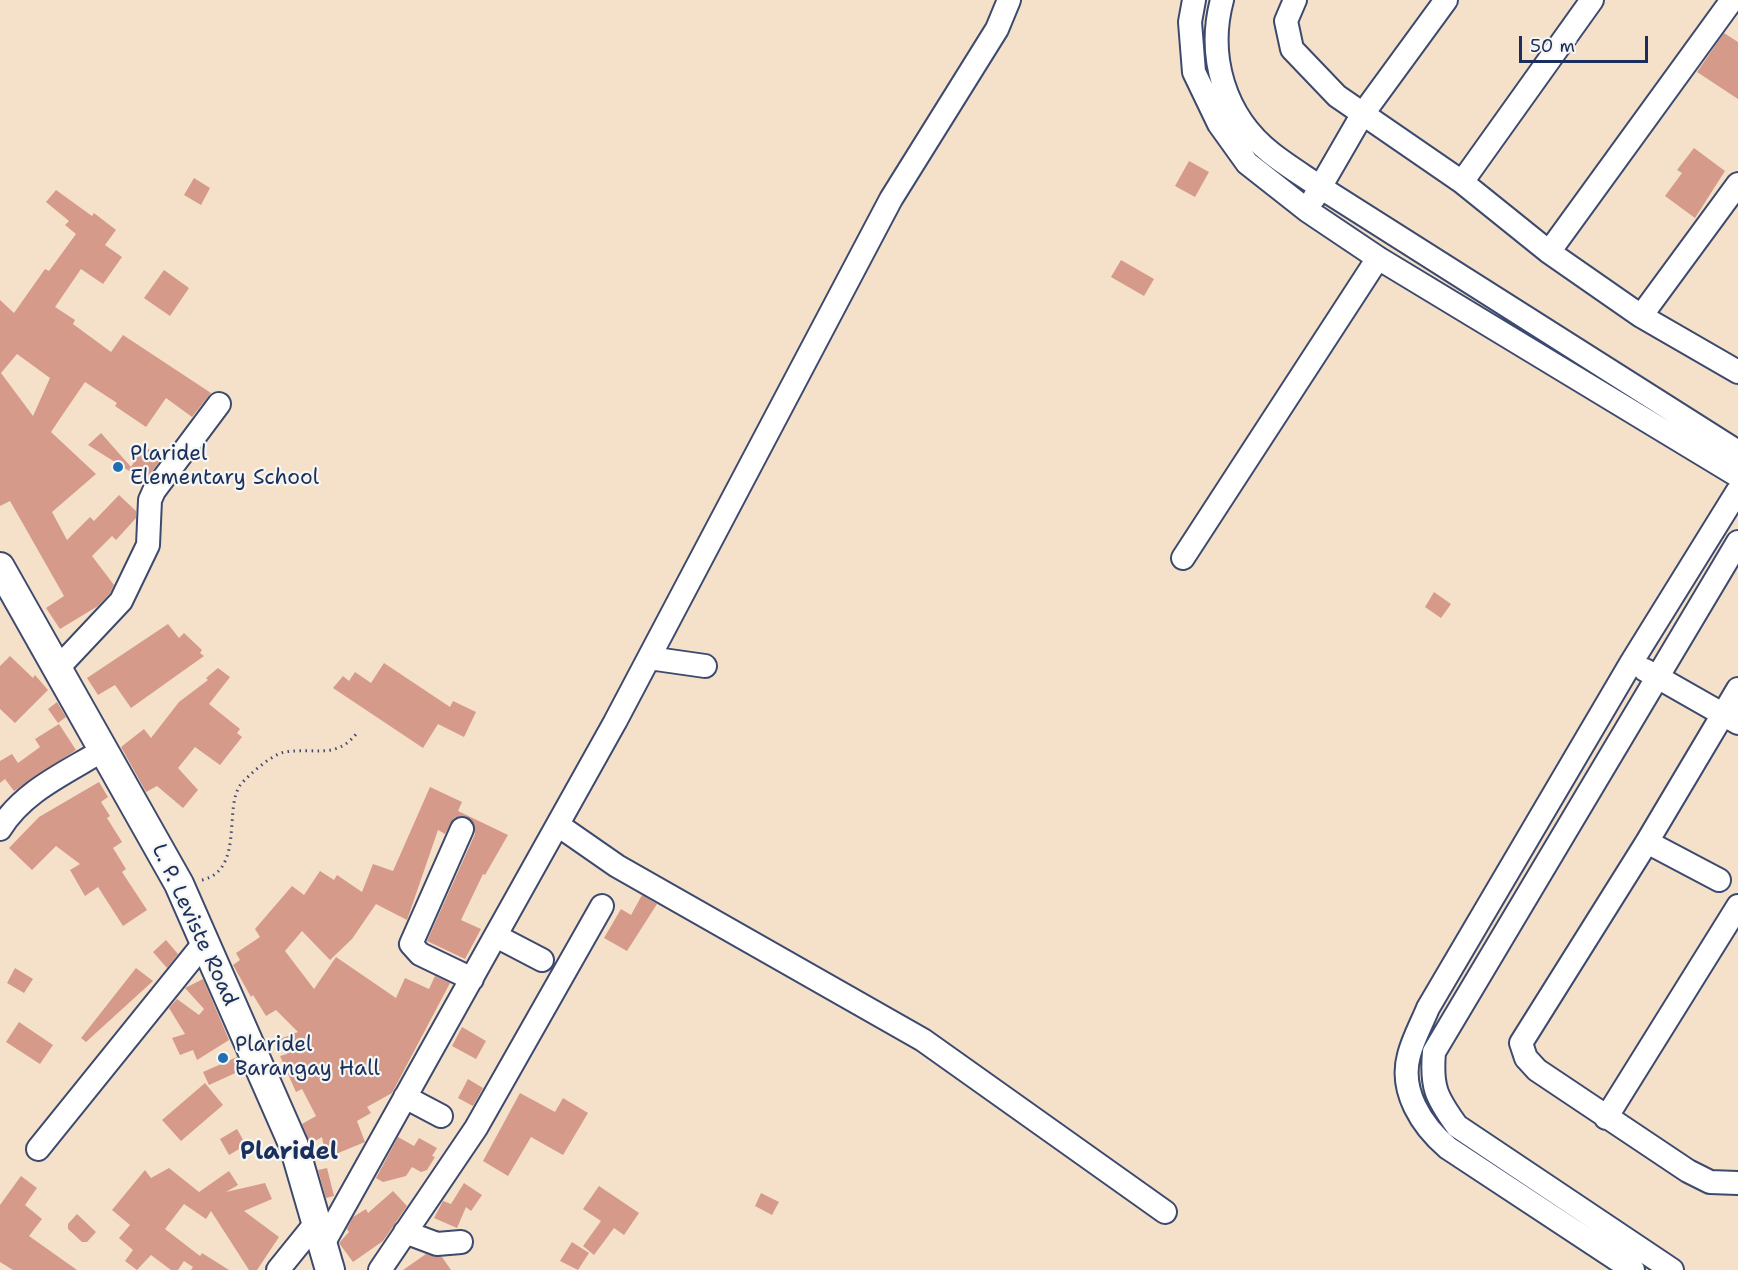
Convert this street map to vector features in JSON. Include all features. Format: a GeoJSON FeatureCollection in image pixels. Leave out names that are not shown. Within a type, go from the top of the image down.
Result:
{"type":"FeatureCollection","features":[{"type":"Feature","properties":{"kind":"main road","name":"L. P. Leviste Road"},"geometry":{"type":"LineString","coordinates":[[0,567],[179,884],[294,1146],[323,1246]]}},
{"type":"Feature","properties":{"kind":"street"},"geometry":{"type":"LineString","coordinates":[[278,1270],[323,1246],[649,658],[891,199],[997,29],[1009,0]]}},
{"type":"Feature","properties":{"kind":"street"},"geometry":{"type":"LineString","coordinates":[[1194,0],[1190,22],[1194,72],[1219,124],[1247,163],[1308,211],[1378,258],[1737,476]]}},
{"type":"Feature","properties":{"kind":"street"},"geometry":{"type":"LineString","coordinates":[[1222,0],[1216,23],[1218,69],[1234,112],[1269,151],[1737,476]]}},
{"type":"Feature","properties":{"kind":"street"},"geometry":{"type":"LineString","coordinates":[[1295,0],[1286,21],[1292,49],[1311,72],[1362,115],[1462,182],[1549,252],[1641,316],[1738,372]]}},
{"type":"Feature","properties":{"kind":"street"},"geometry":{"type":"LineString","coordinates":[[1308,211],[1362,115],[1446,0]]}},
{"type":"Feature","properties":{"kind":"street"},"geometry":{"type":"LineString","coordinates":[[1462,182],[1592,0]]}},
{"type":"Feature","properties":{"kind":"street"},"geometry":{"type":"LineString","coordinates":[[1549,252],[1732,0]]}},
{"type":"Feature","properties":{"kind":"street"},"geometry":{"type":"LineString","coordinates":[[1641,316],[1738,184]]}},
{"type":"Feature","properties":{"kind":"street"},"geometry":{"type":"LineString","coordinates":[[1183,558],[1378,258]]}},
{"type":"Feature","properties":{"kind":"street"},"geometry":{"type":"LineString","coordinates":[[57,669],[121,601],[148,544],[150,500],[154,491],[219,405]]}},
{"type":"Feature","properties":{"kind":"street"},"geometry":{"type":"LineString","coordinates":[[1633,1270],[1448,1148],[1429,1132],[1408,1086],[1408,1056],[1428,1008],[1631,663],[1737,476]]}},
{"type":"Feature","properties":{"kind":"street"},"geometry":{"type":"LineString","coordinates":[[1672,1270],[1457,1126],[1438,1100],[1432,1079],[1434,1052],[1738,542]]}},
{"type":"Feature","properties":{"kind":"street"},"geometry":{"type":"LineString","coordinates":[[649,658],[705,666]]}},
{"type":"Feature","properties":{"kind":"street"},"geometry":{"type":"LineString","coordinates":[[1631,663],[1730,718]]}},
{"type":"Feature","properties":{"kind":"street"},"geometry":{"type":"LineString","coordinates":[[1738,689],[1730,718],[1647,842],[1521,1042],[1526,1058],[1537,1070],[1688,1172],[1710,1182],[1738,1183]]}},
{"type":"Feature","properties":{"kind":"street"},"geometry":{"type":"LineString","coordinates":[[0,829],[10,812],[22,800],[103,750]]}},
{"type":"Feature","properties":{"kind":"street"},"geometry":{"type":"LineString","coordinates":[[558,825],[617,866],[923,1040],[1165,1212]]}},
{"type":"Feature","properties":{"kind":"street"},"geometry":{"type":"LineString","coordinates":[[462,829],[411,944],[420,954],[472,979]]}},
{"type":"Feature","properties":{"kind":"street"},"geometry":{"type":"LineString","coordinates":[[1647,842],[1719,880]]}},
{"type":"Feature","properties":{"kind":"street"},"geometry":{"type":"LineString","coordinates":[[380,1270],[476,1128],[602,906]]}},
{"type":"Feature","properties":{"kind":"street"},"geometry":{"type":"LineString","coordinates":[[1606,1118],[1738,906]]}},
{"type":"Feature","properties":{"kind":"street"},"geometry":{"type":"LineString","coordinates":[[496,936],[542,960]]}},
{"type":"Feature","properties":{"kind":"street"},"geometry":{"type":"LineString","coordinates":[[38,1149],[205,942]]}},
{"type":"Feature","properties":{"kind":"street"},"geometry":{"type":"LineString","coordinates":[[405,1097],[441,1116]]}},
{"type":"Feature","properties":{"kind":"street"},"geometry":{"type":"LineString","coordinates":[[405,1232],[437,1244],[461,1242]]}},
{"type":"Feature","properties":{"kind":"path"},"geometry":{"type":"LineString","coordinates":[[179,884],[206,879],[225,864],[234,818],[234,799],[242,783],[248,777],[283,752],[336,749],[349,743],[357,733]]}},
{"type":"Feature","properties":{"kind":"building"},"geometry":{"type":"Polygon","coordinates":[[[1724,33],[1738,42],[1738,99],[1697,72],[1724,33]]]}},
{"type":"Feature","properties":{"kind":"building"},"geometry":{"type":"Polygon","coordinates":[[[1694,148],[1725,171],[1695,218],[1665,196],[1682,173],[1677,170],[1694,148]]]}},
{"type":"Feature","properties":{"kind":"building"},"geometry":{"type":"Polygon","coordinates":[[[1189,161],[1209,172],[1195,197],[1175,186],[1189,161]]]}},
{"type":"Feature","properties":{"kind":"building"},"geometry":{"type":"Polygon","coordinates":[[[194,178],[210,188],[201,205],[184,195],[194,178]]]}},
{"type":"Feature","properties":{"kind":"building"},"geometry":{"type":"Polygon","coordinates":[[[56,190],[92,216],[94,213],[116,230],[105,245],[122,257],[103,284],[81,269],[55,307],[75,320],[73,324],[111,352],[123,335],[211,393],[192,417],[166,398],[146,427],[115,406],[117,403],[85,382],[51,432],[96,474],[52,512],[67,540],[90,517],[94,521],[119,495],[136,511],[136,518],[116,540],[112,536],[92,556],[114,585],[110,593],[98,606],[60,629],[46,608],[64,596],[10,501],[0,506],[0,300],[14,313],[45,269],[49,271],[76,234],[65,225],[69,221],[46,202],[56,190]],[[17,354],[1,373],[33,416],[50,378],[17,354]]]}},
{"type":"Feature","properties":{"kind":"building"},"geometry":{"type":"Polygon","coordinates":[[[1121,260],[1154,279],[1144,296],[1111,277],[1121,260]]]}},
{"type":"Feature","properties":{"kind":"building"},"geometry":{"type":"Polygon","coordinates":[[[164,270],[189,288],[170,316],[144,298],[164,270]]]}},
{"type":"Feature","properties":{"kind":"building"},"geometry":{"type":"Polygon","coordinates":[[[101,433],[131,467],[144,446],[162,458],[145,481],[88,445],[101,433]]]}},
{"type":"Feature","properties":{"kind":"building"},"geometry":{"type":"Polygon","coordinates":[[[1434,592],[1451,604],[1441,618],[1425,607],[1434,592]]]}},
{"type":"Feature","properties":{"kind":"building"},"geometry":{"type":"Polygon","coordinates":[[[168,624],[179,638],[184,633],[202,650],[200,653],[204,656],[131,708],[115,685],[98,695],[87,678],[168,624]]]}},
{"type":"Feature","properties":{"kind":"building"},"geometry":{"type":"Polygon","coordinates":[[[10,656],[33,678],[35,675],[48,690],[15,723],[0,709],[0,666],[10,656]]]}},
{"type":"Feature","properties":{"kind":"building"},"geometry":{"type":"Polygon","coordinates":[[[384,663],[450,707],[453,701],[476,712],[464,737],[438,724],[423,748],[333,688],[343,676],[349,681],[355,672],[371,683],[384,663]]]}},
{"type":"Feature","properties":{"kind":"building"},"geometry":{"type":"Polygon","coordinates":[[[218,668],[230,677],[209,704],[240,729],[237,733],[242,737],[220,765],[195,747],[178,768],[198,790],[183,808],[157,786],[146,792],[121,747],[144,729],[151,738],[179,702],[208,680],[206,678],[218,668]]]}},
{"type":"Feature","properties":{"kind":"building"},"geometry":{"type":"Polygon","coordinates":[[[57,702],[66,717],[58,723],[48,709],[57,702]]]}},
{"type":"Feature","properties":{"kind":"building"},"geometry":{"type":"Polygon","coordinates":[[[59,724],[76,750],[14,791],[5,779],[0,783],[0,761],[12,754],[18,763],[40,747],[35,739],[59,724]]]}},
{"type":"Feature","properties":{"kind":"building"},"geometry":{"type":"Polygon","coordinates":[[[99,782],[108,797],[101,802],[110,816],[107,818],[122,842],[113,848],[126,869],[122,872],[147,910],[123,926],[98,887],[85,896],[70,870],[80,864],[56,846],[32,870],[9,848],[39,817],[99,782]]]}},
{"type":"Feature","properties":{"kind":"building"},"geometry":{"type":"Polygon","coordinates":[[[430,787],[462,802],[458,811],[508,835],[485,875],[483,874],[461,920],[481,929],[465,959],[427,941],[475,834],[473,822],[461,816],[454,818],[445,834],[438,830],[407,920],[376,904],[352,939],[330,960],[302,931],[285,951],[314,989],[336,957],[396,998],[405,978],[429,989],[435,976],[450,983],[392,1093],[367,1107],[371,1113],[357,1121],[365,1142],[326,1158],[322,1137],[310,1144],[302,1124],[316,1116],[302,1089],[296,1092],[280,1056],[287,1054],[280,1039],[298,1032],[276,1010],[266,1016],[253,995],[251,997],[233,965],[240,960],[236,953],[260,937],[255,929],[292,886],[304,895],[320,871],[334,880],[337,875],[362,892],[373,864],[393,871],[430,787]]]}},
{"type":"Feature","properties":{"kind":"building"},"geometry":{"type":"Polygon","coordinates":[[[642,895],[657,904],[627,951],[604,938],[621,909],[631,915],[642,895]]]}},
{"type":"Feature","properties":{"kind":"building"},"geometry":{"type":"Polygon","coordinates":[[[166,940],[178,954],[167,968],[153,952],[166,940]]]}},
{"type":"Feature","properties":{"kind":"building"},"geometry":{"type":"Polygon","coordinates":[[[15,968],[33,979],[24,993],[7,983],[15,968]]]}},
{"type":"Feature","properties":{"kind":"building"},"geometry":{"type":"Polygon","coordinates":[[[136,968],[153,981],[86,1042],[81,1038],[136,968]]]}},
{"type":"Feature","properties":{"kind":"building"},"geometry":{"type":"Polygon","coordinates":[[[203,979],[229,1040],[197,1060],[193,1050],[180,1055],[172,1038],[185,1034],[169,1008],[177,999],[199,1015],[204,1009],[185,988],[203,979]]]}},
{"type":"Feature","properties":{"kind":"building"},"geometry":{"type":"Polygon","coordinates":[[[19,1022],[53,1045],[40,1064],[6,1042],[19,1022]]]}},
{"type":"Feature","properties":{"kind":"building"},"geometry":{"type":"Polygon","coordinates":[[[462,1027],[486,1041],[476,1059],[452,1046],[462,1027]]]}},
{"type":"Feature","properties":{"kind":"building"},"geometry":{"type":"Polygon","coordinates":[[[237,1057],[242,1070],[209,1085],[203,1072],[237,1057]]]}},
{"type":"Feature","properties":{"kind":"building"},"geometry":{"type":"Polygon","coordinates":[[[468,1079],[483,1088],[473,1106],[458,1098],[468,1079]]]}},
{"type":"Feature","properties":{"kind":"building"},"geometry":{"type":"Polygon","coordinates":[[[205,1083],[223,1105],[181,1141],[162,1120],[205,1083]]]}},
{"type":"Feature","properties":{"kind":"building"},"geometry":{"type":"Polygon","coordinates":[[[520,1093],[555,1112],[563,1098],[588,1113],[563,1155],[531,1137],[508,1176],[483,1161],[520,1093]]]}},
{"type":"Feature","properties":{"kind":"building"},"geometry":{"type":"Polygon","coordinates":[[[237,1129],[246,1145],[229,1155],[220,1139],[237,1129]]]}},
{"type":"Feature","properties":{"kind":"building"},"geometry":{"type":"Polygon","coordinates":[[[398,1137],[414,1146],[419,1138],[437,1148],[432,1156],[435,1157],[427,1170],[421,1172],[412,1167],[406,1176],[383,1182],[376,1178],[398,1137]]]}},
{"type":"Feature","properties":{"kind":"building"},"geometry":{"type":"Polygon","coordinates":[[[169,1168],[199,1192],[229,1171],[238,1185],[226,1192],[265,1183],[272,1199],[244,1211],[279,1237],[257,1270],[249,1270],[211,1211],[206,1219],[184,1204],[165,1229],[200,1256],[202,1253],[229,1270],[191,1270],[193,1267],[184,1261],[178,1270],[171,1270],[151,1255],[137,1270],[125,1261],[133,1250],[119,1238],[130,1225],[112,1210],[145,1170],[151,1178],[169,1168]]]}},
{"type":"Feature","properties":{"kind":"building"},"geometry":{"type":"Polygon","coordinates":[[[327,1168],[334,1196],[326,1198],[318,1170],[327,1168]]]}},
{"type":"Feature","properties":{"kind":"building"},"geometry":{"type":"Polygon","coordinates":[[[21,1176],[37,1188],[25,1205],[42,1219],[29,1236],[77,1270],[13,1270],[0,1262],[0,1205],[21,1176]]]}},
{"type":"Feature","properties":{"kind":"building"},"geometry":{"type":"Polygon","coordinates":[[[464,1183],[482,1195],[471,1211],[466,1207],[457,1228],[434,1218],[443,1201],[451,1204],[464,1183]]]}},
{"type":"Feature","properties":{"kind":"building"},"geometry":{"type":"Polygon","coordinates":[[[599,1186],[639,1213],[624,1235],[614,1228],[594,1255],[583,1246],[601,1221],[583,1209],[599,1186]]]}},
{"type":"Feature","properties":{"kind":"building"},"geometry":{"type":"Polygon","coordinates":[[[393,1191],[407,1206],[383,1241],[353,1262],[339,1243],[349,1232],[347,1229],[353,1217],[366,1209],[368,1213],[393,1191]]]}},
{"type":"Feature","properties":{"kind":"building"},"geometry":{"type":"Polygon","coordinates":[[[761,1193],[779,1202],[772,1215],[755,1206],[761,1193]]]}},
{"type":"Feature","properties":{"kind":"building"},"geometry":{"type":"Polygon","coordinates":[[[77,1214],[96,1232],[87,1242],[82,1242],[68,1229],[68,1224],[77,1214]]]}},
{"type":"Feature","properties":{"kind":"building"},"geometry":{"type":"Polygon","coordinates":[[[572,1242],[589,1253],[578,1270],[560,1261],[572,1242]]]}},
{"type":"Feature","properties":{"kind":"building"},"geometry":{"type":"Polygon","coordinates":[[[426,1254],[442,1257],[451,1270],[403,1270],[426,1254]]]}},
{"type":"Feature","properties":{"kind":"place","name":"Plaridel Elementary School"},"geometry":{"type":"Point","coordinates":[118,467]}},
{"type":"Feature","properties":{"kind":"place","name":"Plaridel Barangay Hall"},"geometry":{"type":"Point","coordinates":[223,1058]}},
{"type":"Feature","properties":{"kind":"district","name":"Plaridel"},"geometry":{"type":"Point","coordinates":[289,1153]}}]}
